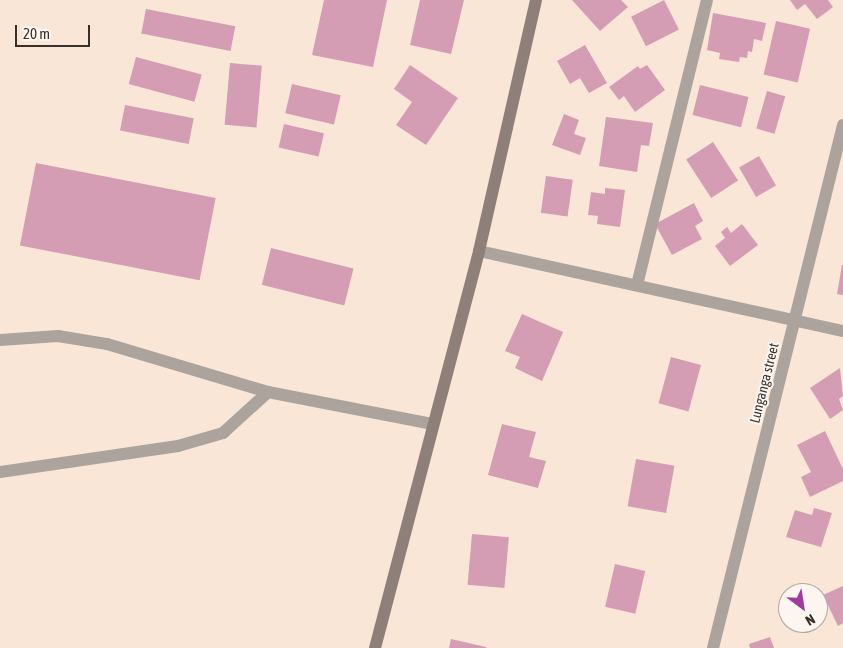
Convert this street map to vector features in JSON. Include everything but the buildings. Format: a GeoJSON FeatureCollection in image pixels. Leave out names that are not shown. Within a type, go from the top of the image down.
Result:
{"type":"FeatureCollection","features":[{"type":"Feature","properties":{"kind":"street"},"geometry":{"type":"LineString","coordinates":[[375,648],[479,251],[536,0]]}},
{"type":"Feature","properties":{"kind":"street"},"geometry":{"type":"LineString","coordinates":[[637,285],[707,0]]}},
{"type":"Feature","properties":{"kind":"street","name":"Lunganga street"},"geometry":{"type":"LineString","coordinates":[[714,648],[843,125]]}},
{"type":"Feature","properties":{"kind":"street"},"geometry":{"type":"LineString","coordinates":[[479,251],[843,331]]}},
{"type":"Feature","properties":{"kind":"street"},"geometry":{"type":"LineString","coordinates":[[0,340],[58,336],[107,344],[268,392],[433,424]]}},
{"type":"Feature","properties":{"kind":"street"},"geometry":{"type":"LineString","coordinates":[[0,472],[178,446],[223,432],[268,392]]}}]}
